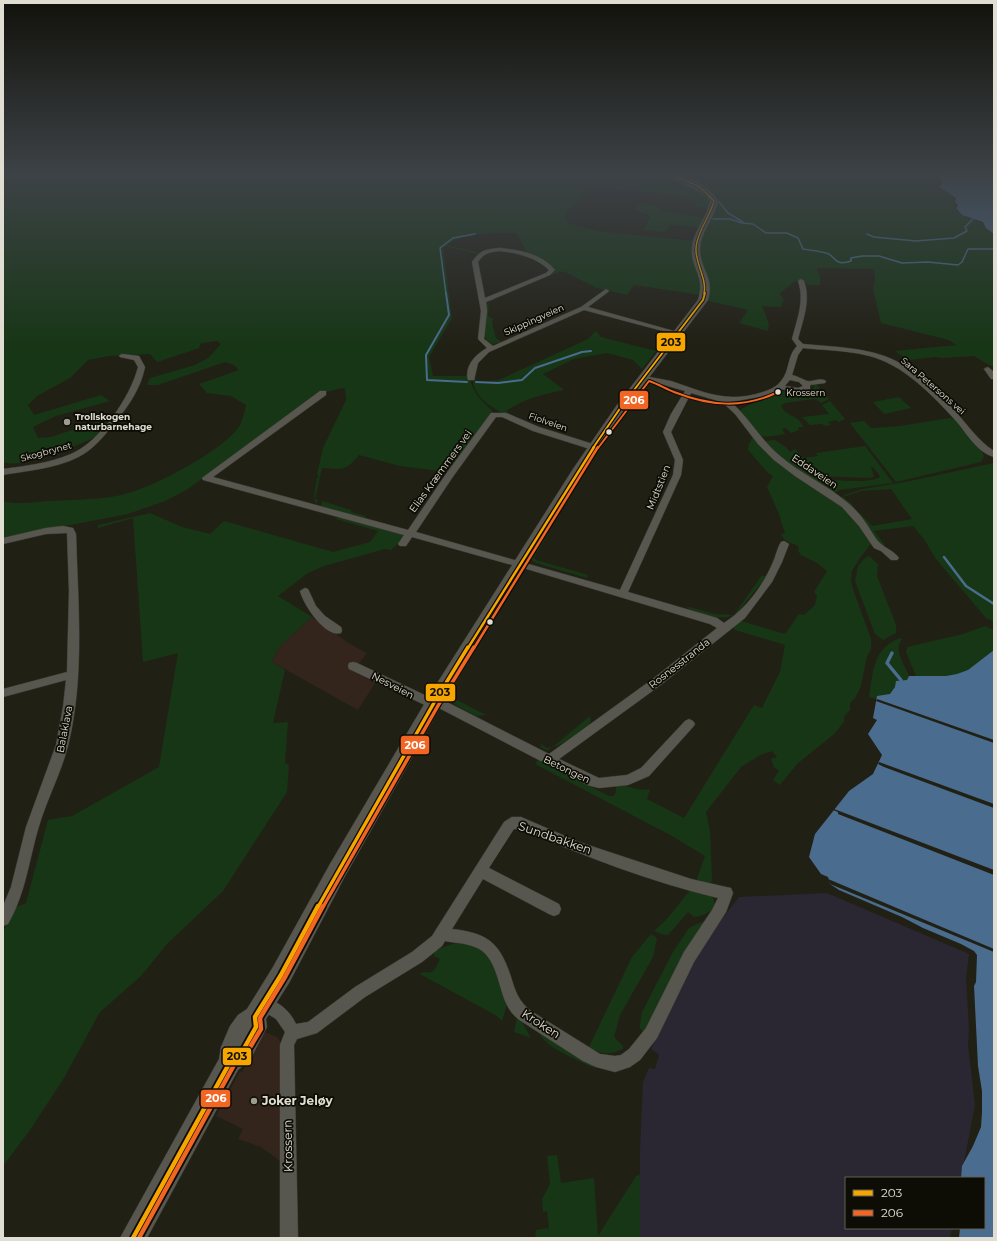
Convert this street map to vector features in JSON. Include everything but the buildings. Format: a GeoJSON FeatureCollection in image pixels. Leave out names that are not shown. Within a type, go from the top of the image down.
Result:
{"type":"FeatureCollection","features":[{"type":"Feature","properties":{"kind":"main road"},"geometry":{"type":"LineString","coordinates":[[133,1238],[230,1062],[242,1052],[256,1027],[259,1010],[434,703],[593,447],[617,412],[650,378],[678,333],[702,302],[706,284],[697,256],[696,246],[702,232]]}},
{"type":"Feature","properties":{"kind":"street"},"geometry":{"type":"LineString","coordinates":[[483,301],[548,274],[552,270],[547,265],[517,252],[502,250],[485,252],[478,256],[475,262],[483,301],[484,317],[481,339],[492,348]]}},
{"type":"Feature","properties":{"kind":"street"},"geometry":{"type":"LineString","coordinates":[[779,387],[787,377],[795,351],[801,346],[795,339],[805,291],[801,281]]}},
{"type":"Feature","properties":{"kind":"street","name":"Skippingveien"},"geometry":{"type":"LineString","coordinates":[[471,378],[471,368],[474,362],[492,348],[583,308],[606,291]]}},
{"type":"Feature","properties":{"kind":"street"},"geometry":{"type":"LineString","coordinates":[[583,308],[678,333]]}},
{"type":"Feature","properties":{"kind":"street","name":"Sara Petersons vei"},"geometry":{"type":"LineString","coordinates":[[801,346],[867,354],[892,363],[966,427],[985,449],[994,454]]}},
{"type":"Feature","properties":{"kind":"street","name":"Skogbrynet"},"geometry":{"type":"LineString","coordinates":[[3,472],[25,469],[64,459],[84,450],[97,440],[120,413],[132,394],[139,379],[141,368],[138,360],[132,356],[122,356]]}},
{"type":"Feature","properties":{"kind":"street"},"geometry":{"type":"LineString","coordinates":[[988,369],[994,377]]}},
{"type":"Feature","properties":{"kind":"street"},"geometry":{"type":"LineString","coordinates":[[787,377],[802,380],[806,383],[822,381]]}},
{"type":"Feature","properties":{"kind":"street"},"geometry":{"type":"LineString","coordinates":[[650,378],[725,400],[758,395],[779,387],[801,390],[808,387],[806,383]]}},
{"type":"Feature","properties":{"kind":"street","name":"Midtstien"},"geometry":{"type":"LineString","coordinates":[[623,593],[677,475],[679,460],[667,432],[674,414],[689,390]]}},
{"type":"Feature","properties":{"kind":"street"},"geometry":{"type":"LineString","coordinates":[[323,393],[206,478],[410,533],[623,593],[717,622],[724,627]]}},
{"type":"Feature","properties":{"kind":"street","name":"Eddaveien"},"geometry":{"type":"LineString","coordinates":[[725,400],[738,412],[761,442],[777,458],[798,474],[845,505],[858,519],[878,546],[894,558]]}},
{"type":"Feature","properties":{"kind":"street","name":"Fiolveien"},"geometry":{"type":"LineString","coordinates":[[497,415],[503,415],[546,433],[593,447]]}},
{"type":"Feature","properties":{"kind":"street","name":"Elias Kræmmers vei"},"geometry":{"type":"LineString","coordinates":[[403,544],[492,416],[497,415]]}},
{"type":"Feature","properties":{"kind":"street","name":"Balaklava"},"geometry":{"type":"LineString","coordinates":[[3,542],[54,530],[70,530],[72,534],[74,590],[71,675],[68,712],[62,746],[32,825],[14,898],[3,919]]}},
{"type":"Feature","properties":{"kind":"street","name":"Rosnesstranda"},"geometry":{"type":"LineString","coordinates":[[550,760],[740,616],[759,593],[780,559],[784,544]]}},
{"type":"Feature","properties":{"kind":"street"},"geometry":{"type":"LineString","coordinates":[[305,591],[310,606],[319,617],[337,630]]}},
{"type":"Feature","properties":{"kind":"street","name":"Nesveien"},"geometry":{"type":"LineString","coordinates":[[353,666],[434,703]]}},
{"type":"Feature","properties":{"kind":"street"},"geometry":{"type":"LineString","coordinates":[[3,693],[71,675]]}},
{"type":"Feature","properties":{"kind":"street","name":"Betongen"},"geometry":{"type":"LineString","coordinates":[[434,703],[591,781],[599,783],[628,780],[645,772],[689,724]]}},
{"type":"Feature","properties":{"kind":"street","name":"Sundbakken"},"geometry":{"type":"LineString","coordinates":[[292,1032],[312,1028],[360,992],[417,957],[434,944],[442,934],[508,826],[518,823],[578,846],[691,885],[726,894],[725,901],[720,910],[691,952],[658,1022],[634,1055],[626,1061]]}},
{"type":"Feature","properties":{"kind":"street"},"geometry":{"type":"LineString","coordinates":[[481,871],[554,909]]}},
{"type":"Feature","properties":{"kind":"street","name":"Kroken"},"geometry":{"type":"LineString","coordinates":[[442,934],[475,940],[484,944],[491,950],[496,957],[516,1007],[524,1015],[566,1040],[583,1053],[606,1063],[615,1064],[626,1061]]}},
{"type":"Feature","properties":{"kind":"street"},"geometry":{"type":"LineString","coordinates":[[259,1010],[280,1011],[288,1022],[292,1032]]}},
{"type":"Feature","properties":{"kind":"street","name":"Krossern"},"geometry":{"type":"LineString","coordinates":[[289,1238],[287,1045],[292,1032]]}},
{"type":"Feature","properties":{"kind":"shaded area"},"geometry":{"type":"Polygon","coordinates":[[[312,617],[350,644],[367,653],[353,671],[375,683],[358,710],[272,662],[279,647],[312,617]]]}},
{"type":"Feature","properties":{"kind":"shaded area"},"geometry":{"type":"Polygon","coordinates":[[[827,893],[969,954],[966,978],[969,1029],[968,1045],[975,1105],[961,1177],[845,1177],[845,1229],[952,1229],[950,1238],[640,1238],[640,1150],[643,1082],[649,1068],[655,1069],[659,1055],[651,1049],[709,936],[739,897],[827,893]]]}},
{"type":"Feature","properties":{"kind":"shaded area"},"geometry":{"type":"Polygon","coordinates":[[[265,1032],[277,1037],[281,1042],[283,1096],[280,1161],[261,1147],[238,1139],[243,1129],[216,1116],[240,1071],[242,1072],[265,1032]]]}},
{"type":"Feature","properties":{"kind":"green space"},"geometry":{"type":"Polygon","coordinates":[[[3,232],[607,232],[694,241],[698,232],[991,232],[994,235],[994,367],[974,356],[935,357],[908,360],[895,351],[956,345],[949,340],[881,323],[873,289],[875,280],[874,269],[817,268],[820,277],[820,285],[808,285],[804,281],[795,281],[779,294],[784,299],[781,307],[762,306],[769,324],[768,331],[739,323],[748,310],[709,301],[701,295],[634,285],[627,295],[597,288],[563,271],[549,276],[555,271],[552,267],[517,250],[527,252],[516,233],[479,234],[461,238],[447,245],[480,253],[478,254],[445,246],[443,248],[452,318],[429,357],[433,376],[466,376],[471,363],[470,380],[476,394],[493,412],[448,472],[400,466],[359,455],[347,467],[339,469],[322,468],[315,499],[318,500],[316,504],[314,498],[317,478],[319,477],[317,474],[323,448],[346,400],[345,388],[326,392],[308,401],[188,489],[165,501],[128,514],[3,538],[3,501],[19,503],[84,500],[112,497],[133,492],[180,471],[210,452],[232,435],[242,421],[246,405],[231,396],[207,393],[199,384],[239,370],[234,365],[225,362],[158,385],[147,385],[150,378],[195,365],[208,358],[221,344],[217,341],[201,343],[199,348],[157,362],[150,354],[109,356],[88,360],[70,378],[37,396],[28,405],[34,415],[101,395],[110,401],[56,416],[33,427],[38,438],[51,437],[109,418],[101,435],[37,459],[12,463],[3,462],[3,232]]]}},
{"type":"Feature","properties":{"kind":"green space"},"geometry":{"type":"Polygon","coordinates":[[[495,299],[489,303],[488,316],[493,319],[492,323],[496,338],[502,342],[493,344],[487,341],[484,334],[487,304],[495,299]]]}},
{"type":"Feature","properties":{"kind":"green space"},"geometry":{"type":"Polygon","coordinates":[[[596,331],[601,337],[656,351],[642,369],[633,360],[607,353],[574,359],[543,374],[564,390],[549,393],[520,403],[506,411],[521,420],[520,421],[490,406],[478,394],[473,379],[474,371],[477,364],[474,375],[477,382],[499,380],[588,339],[596,331]]]}},
{"type":"Feature","properties":{"kind":"green space"},"geometry":{"type":"Polygon","coordinates":[[[814,385],[817,385],[829,399],[821,403],[816,399],[813,399],[785,403],[781,406],[783,410],[799,420],[803,427],[798,427],[799,430],[791,433],[786,428],[782,429],[785,434],[767,436],[757,434],[740,410],[753,403],[754,398],[778,391],[799,394],[804,393],[813,389],[814,385]]]}},
{"type":"Feature","properties":{"kind":"green space"},"geometry":{"type":"Polygon","coordinates":[[[899,397],[911,408],[884,414],[873,402],[899,397]]]}},
{"type":"Feature","properties":{"kind":"green space"},"geometry":{"type":"Polygon","coordinates":[[[830,401],[845,419],[839,422],[836,420],[828,422],[831,425],[825,426],[822,424],[810,425],[802,417],[829,414],[822,405],[830,401]]]}},
{"type":"Feature","properties":{"kind":"green space"},"geometry":{"type":"Polygon","coordinates":[[[950,418],[955,420],[982,450],[984,457],[981,462],[896,482],[850,423],[864,421],[871,428],[900,426],[950,418]]]}},
{"type":"Feature","properties":{"kind":"green space"},"geometry":{"type":"Polygon","coordinates":[[[741,420],[765,449],[846,508],[871,544],[852,571],[851,581],[871,639],[871,650],[867,656],[861,686],[855,698],[850,703],[850,710],[844,716],[844,722],[833,735],[797,764],[780,785],[773,780],[779,771],[774,767],[771,759],[777,757],[772,751],[760,755],[741,767],[706,812],[710,831],[712,881],[710,884],[701,883],[697,879],[705,856],[672,836],[535,764],[538,760],[609,796],[614,796],[616,792],[616,784],[641,790],[650,789],[647,799],[684,818],[754,705],[762,708],[780,672],[785,645],[735,630],[733,627],[741,621],[785,634],[799,614],[804,615],[815,605],[817,596],[814,592],[827,571],[817,563],[801,555],[798,551],[799,547],[785,540],[781,534],[785,534],[779,514],[767,487],[773,476],[768,473],[748,450],[752,438],[741,420]]]}},
{"type":"Feature","properties":{"kind":"green space"},"geometry":{"type":"Polygon","coordinates":[[[775,440],[786,447],[790,452],[795,449],[804,458],[818,456],[816,453],[865,446],[893,483],[839,490],[833,494],[790,466],[763,441],[775,440]],[[871,467],[874,477],[869,478],[820,476],[806,471],[821,477],[831,479],[863,481],[879,478],[880,476],[873,467],[871,467]]]}},
{"type":"Feature","properties":{"kind":"green space"},"geometry":{"type":"Polygon","coordinates":[[[994,463],[994,622],[986,618],[936,559],[924,539],[913,526],[874,531],[885,545],[883,546],[871,534],[858,514],[860,513],[872,526],[912,519],[891,489],[862,491],[843,497],[863,489],[905,482],[994,463]]]}},
{"type":"Feature","properties":{"kind":"green space"},"geometry":{"type":"Polygon","coordinates":[[[843,497],[854,506],[849,505],[843,497]]]}},
{"type":"Feature","properties":{"kind":"green space"},"geometry":{"type":"Polygon","coordinates":[[[322,501],[366,516],[364,518],[321,506],[322,501]]]}},
{"type":"Feature","properties":{"kind":"green space"},"geometry":{"type":"Polygon","coordinates":[[[150,513],[182,527],[210,534],[224,521],[333,552],[370,542],[378,531],[336,519],[338,517],[404,535],[405,537],[391,550],[385,549],[324,566],[308,573],[278,596],[312,617],[279,647],[272,662],[285,670],[273,723],[288,722],[285,763],[289,765],[287,792],[223,891],[167,944],[141,976],[100,1012],[64,1078],[30,1130],[3,1166],[3,932],[14,908],[26,903],[48,820],[72,816],[159,767],[178,653],[143,662],[133,518],[98,528],[98,525],[150,513]]]}},
{"type":"Feature","properties":{"kind":"green space"},"geometry":{"type":"Polygon","coordinates":[[[551,530],[534,557],[536,560],[588,575],[587,578],[536,563],[531,560],[531,557],[551,530]]]}},
{"type":"Feature","properties":{"kind":"green space"},"geometry":{"type":"Polygon","coordinates":[[[869,556],[878,564],[877,576],[896,625],[896,633],[883,640],[875,634],[855,581],[858,566],[869,556]]]}},
{"type":"Feature","properties":{"kind":"green space"},"geometry":{"type":"Polygon","coordinates":[[[762,575],[766,577],[737,613],[734,614],[762,575]]]}},
{"type":"Feature","properties":{"kind":"green space"},"geometry":{"type":"Polygon","coordinates":[[[686,606],[714,614],[733,615],[726,617],[713,617],[689,609],[686,606]]]}},
{"type":"Feature","properties":{"kind":"green space"},"geometry":{"type":"Polygon","coordinates":[[[985,626],[994,630],[994,712],[918,681],[906,652],[907,647],[963,634],[985,626]]]}},
{"type":"Feature","properties":{"kind":"green space"},"geometry":{"type":"Polygon","coordinates":[[[901,638],[899,653],[909,676],[908,679],[894,696],[877,696],[877,699],[869,697],[876,662],[880,654],[892,642],[901,638]]]}},
{"type":"Feature","properties":{"kind":"green space"},"geometry":{"type":"Polygon","coordinates":[[[457,700],[486,715],[476,716],[454,704],[457,700]]]}},
{"type":"Feature","properties":{"kind":"green space"},"geometry":{"type":"Polygon","coordinates":[[[590,716],[591,720],[589,725],[561,744],[547,750],[540,747],[541,744],[547,748],[553,747],[590,716]]]}},
{"type":"Feature","properties":{"kind":"green space"},"geometry":{"type":"Polygon","coordinates":[[[691,889],[712,896],[714,900],[713,908],[703,915],[694,917],[688,912],[668,935],[654,931],[666,920],[691,889]]]}},
{"type":"Feature","properties":{"kind":"green space"},"geometry":{"type":"Polygon","coordinates":[[[706,920],[644,1033],[640,1028],[642,1012],[673,952],[689,928],[706,920]]]}},
{"type":"Feature","properties":{"kind":"green space"},"geometry":{"type":"Polygon","coordinates":[[[651,934],[657,938],[653,957],[620,1015],[614,1037],[623,1046],[623,1049],[610,1053],[602,1053],[593,1050],[589,1047],[632,957],[651,934]]]}},
{"type":"Feature","properties":{"kind":"green space"},"geometry":{"type":"Polygon","coordinates":[[[458,942],[466,943],[483,950],[498,970],[507,1004],[502,1021],[497,1016],[420,974],[423,972],[430,972],[436,968],[440,959],[434,956],[436,950],[458,942]]]}},
{"type":"Feature","properties":{"kind":"green space"},"geometry":{"type":"Polygon","coordinates":[[[517,1018],[521,1020],[531,1038],[514,1032],[517,1018]]]}},
{"type":"Feature","properties":{"kind":"green space"},"geometry":{"type":"Polygon","coordinates":[[[537,1029],[591,1064],[595,1069],[554,1048],[541,1036],[537,1029]]]}},
{"type":"Feature","properties":{"kind":"green space"},"geometry":{"type":"Polygon","coordinates":[[[557,1155],[561,1183],[594,1178],[598,1236],[636,1176],[640,1175],[640,1238],[535,1238],[536,1230],[549,1228],[547,1211],[543,1212],[542,1199],[550,1184],[547,1156],[557,1155]]]}},
{"type":"Feature","properties":{"kind":"water"},"geometry":{"type":"Polygon","coordinates":[[[994,650],[994,1238],[959,1238],[960,1229],[985,1229],[985,1177],[961,1177],[962,1166],[981,1127],[982,1091],[978,1066],[974,986],[976,982],[977,955],[974,951],[961,944],[839,890],[830,884],[828,877],[821,874],[809,857],[815,834],[849,791],[873,774],[882,755],[868,734],[877,720],[873,718],[877,696],[890,694],[895,687],[896,681],[907,680],[909,676],[946,676],[968,670],[994,650]]]}},
{"type":"Feature","properties":{"kind":"pier"},"geometry":{"type":"Polygon","coordinates":[[[877,699],[994,740],[994,743],[876,701],[877,699]]]}},
{"type":"Feature","properties":{"kind":"pier"},"geometry":{"type":"Polygon","coordinates":[[[879,762],[994,804],[994,808],[884,767],[878,764],[879,762]]]}},
{"type":"Feature","properties":{"kind":"pier"},"geometry":{"type":"Polygon","coordinates":[[[834,809],[994,870],[994,875],[838,814],[838,812],[833,810],[834,809]]]}},
{"type":"Feature","properties":{"kind":"pier"},"geometry":{"type":"Polygon","coordinates":[[[828,879],[994,949],[994,952],[830,884],[828,879]]]}},
{"type":"Feature","properties":{"kind":"waterway"},"geometry":{"type":"LineString","coordinates":[[764,232],[787,233],[798,238],[803,249],[829,254],[841,263],[851,261],[851,258],[862,256],[879,256],[902,263],[928,262],[958,265],[962,262],[968,249],[994,249]]}},
{"type":"Feature","properties":{"kind":"waterway"},"geometry":{"type":"LineString","coordinates":[[867,234],[874,237],[916,241],[954,238],[965,232]]}},
{"type":"Feature","properties":{"kind":"waterway"},"geometry":{"type":"LineString","coordinates":[[446,294],[440,248],[453,238],[475,234]]}},
{"type":"Feature","properties":{"kind":"waterway"},"geometry":{"type":"LineString","coordinates":[[446,293],[449,315],[426,355],[427,380],[467,382]]}},
{"type":"Feature","properties":{"kind":"waterway"},"geometry":{"type":"LineString","coordinates":[[476,382],[498,383],[522,380],[535,368],[582,352],[591,351]]}},
{"type":"Feature","properties":{"kind":"waterway"},"geometry":{"type":"LineString","coordinates":[[944,557],[966,586],[994,604]]}},
{"type":"Feature","properties":{"kind":"waterway"},"geometry":{"type":"LineString","coordinates":[[892,653],[887,663],[901,680]]}},
{"type":"Feature","properties":{"kind":"transit line","name":"203"},"geometry":{"type":"LineString","coordinates":[[133,1238],[230,1062],[242,1052],[256,1027],[255,1017],[281,975],[337,871],[435,701],[577,472],[621,407],[703,300],[705,292],[704,278],[696,255],[697,242],[701,232]]}},
{"type":"Feature","properties":{"kind":"transit line","name":"206"},"geometry":{"type":"LineString","coordinates":[[139,1238],[234,1065],[246,1054],[261,1029],[260,1018],[285,977],[341,873],[439,704],[603,440],[649,381],[689,397],[719,404],[749,403],[764,399],[778,392]]}},
{"type":"Feature","properties":{"kind":"place","name":"Krossern"},"geometry":{"type":"Point","coordinates":[778,392]}},
{"type":"Feature","properties":{"kind":"place","name":"Trollskogen naturbarnehage"},"geometry":{"type":"Point","coordinates":[67,422]}},
{"type":"Feature","properties":{"kind":"place","name":"Joker Jeløy"},"geometry":{"type":"Point","coordinates":[254,1101]}}]}
